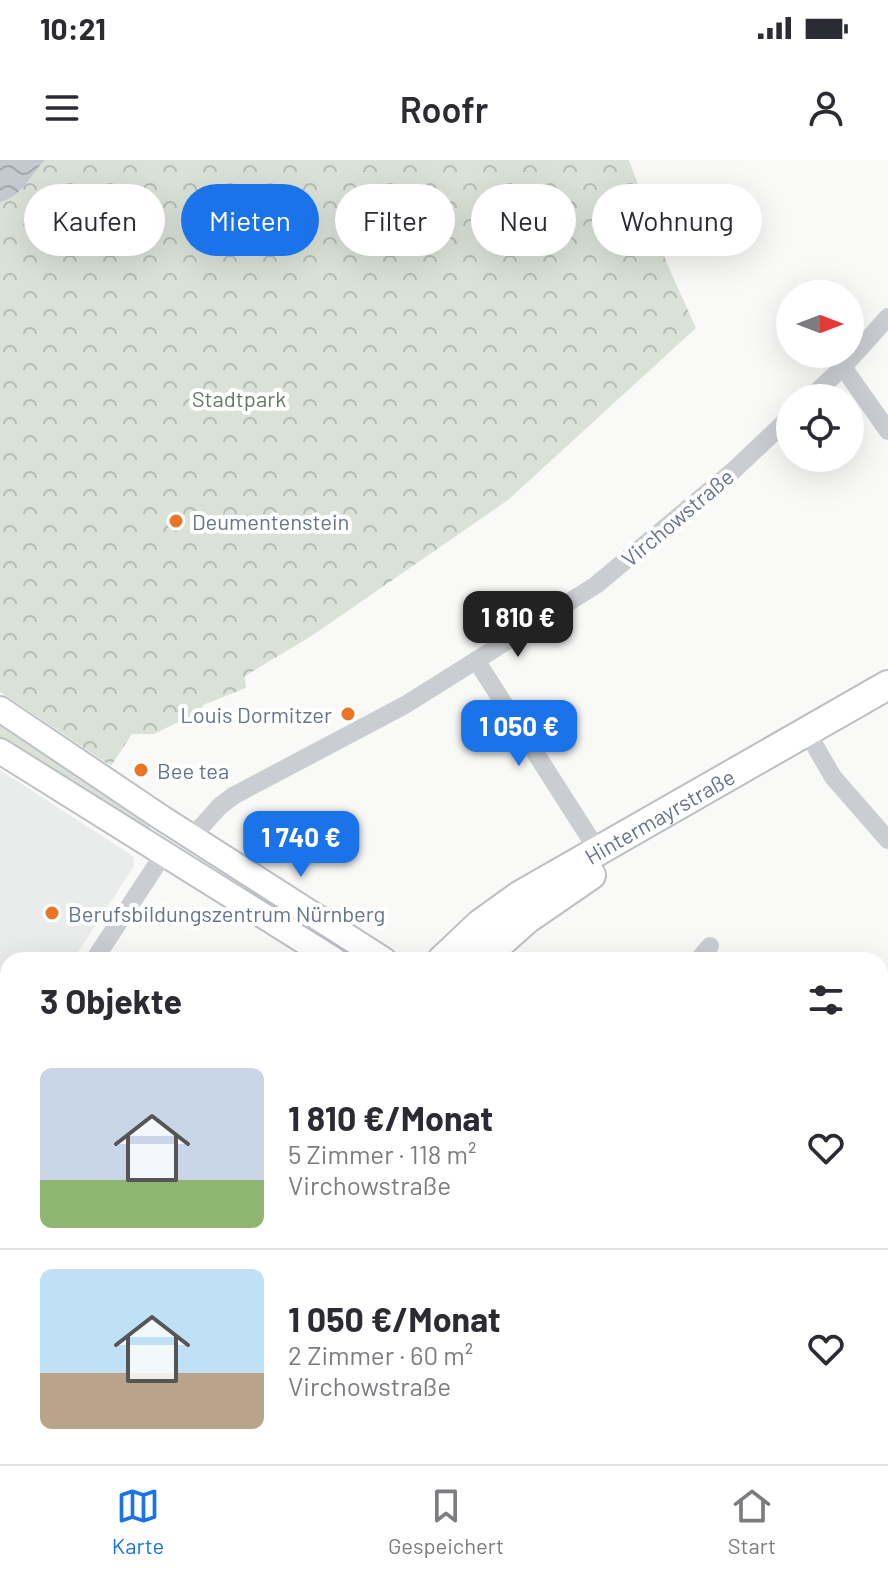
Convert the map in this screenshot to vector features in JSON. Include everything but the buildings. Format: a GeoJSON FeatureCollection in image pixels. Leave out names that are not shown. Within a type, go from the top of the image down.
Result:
{"type":"FeatureCollection","features":[{"type":"Feature","properties":{"kind":"main road","name":"Hintermayrstraße"},"geometry":{"type":"LineString","coordinates":[[450,952],[480,924],[519,896],[888,685]]}},
{"type":"Feature","properties":{"kind":"main road","name":"Hintermayrstraße"},"geometry":{"type":"LineString","coordinates":[[490,952],[527,919],[575,885],[888,704]]}},
{"type":"Feature","properties":{"kind":"main road"},"geometry":{"type":"LineString","coordinates":[[0,709],[372,952]]}},
{"type":"Feature","properties":{"kind":"main road"},"geometry":{"type":"LineString","coordinates":[[0,751],[321,952]]}},
{"type":"Feature","properties":{"kind":"street"},"geometry":{"type":"LineString","coordinates":[[864,344],[888,317]]}},
{"type":"Feature","properties":{"kind":"street"},"geometry":{"type":"LineString","coordinates":[[825,384],[842,368]]}},
{"type":"Feature","properties":{"kind":"street"},"geometry":{"type":"LineString","coordinates":[[844,368],[888,431]]}},
{"type":"Feature","properties":{"kind":"street","name":"Virchowstraße"},"geometry":{"type":"LineString","coordinates":[[192,837],[233,796],[405,705],[596,585],[733,471],[776,430]]}},
{"type":"Feature","properties":{"kind":"street"},"geometry":{"type":"LineString","coordinates":[[476,660],[598,851]]}},
{"type":"Feature","properties":{"kind":"street"},"geometry":{"type":"LineString","coordinates":[[815,746],[833,777],[888,840]]}},
{"type":"Feature","properties":{"kind":"street"},"geometry":{"type":"LineString","coordinates":[[99,952],[165,852]]}},
{"type":"Feature","properties":{"kind":"shaded area","name":"Berufsbildungszentrum Nürnberg"},"geometry":{"type":"Polygon","coordinates":[[[0,770],[133,856],[134,866],[78,952],[0,952],[0,770]]]}},
{"type":"Feature","properties":{"kind":"green space","name":"Stadtpark"},"geometry":{"type":"Polygon","coordinates":[[[0,160],[629,160],[638,184],[592,184],[592,256],[664,256],[696,328],[508,500],[313,635],[245,676],[246,688],[203,705],[199,712],[154,734],[132,734],[111,766],[0,692],[0,160]]]}},
{"type":"Feature","properties":{"kind":"green space"},"geometry":{"type":"Polygon","coordinates":[[[0,718],[154,821],[147,832],[0,741],[0,718]]]}},
{"type":"Feature","properties":{"kind":"water"},"geometry":{"type":"Polygon","coordinates":[[[0,160],[45,160],[15,195],[0,202],[0,160]]]}},
{"type":"Feature","properties":{"kind":"place","name":"Deumentenstein"},"geometry":{"type":"Point","coordinates":[176,521]}},
{"type":"Feature","properties":{"kind":"place","name":"Louis Dormitzer"},"geometry":{"type":"Point","coordinates":[348,714]}},
{"type":"Feature","properties":{"kind":"place","name":"Bee tea"},"geometry":{"type":"Point","coordinates":[141,770]}},
{"type":"Feature","properties":{"kind":"place","name":"Berufsbildungszentrum Nürnberg"},"geometry":{"type":"Point","coordinates":[52,913]}}]}
